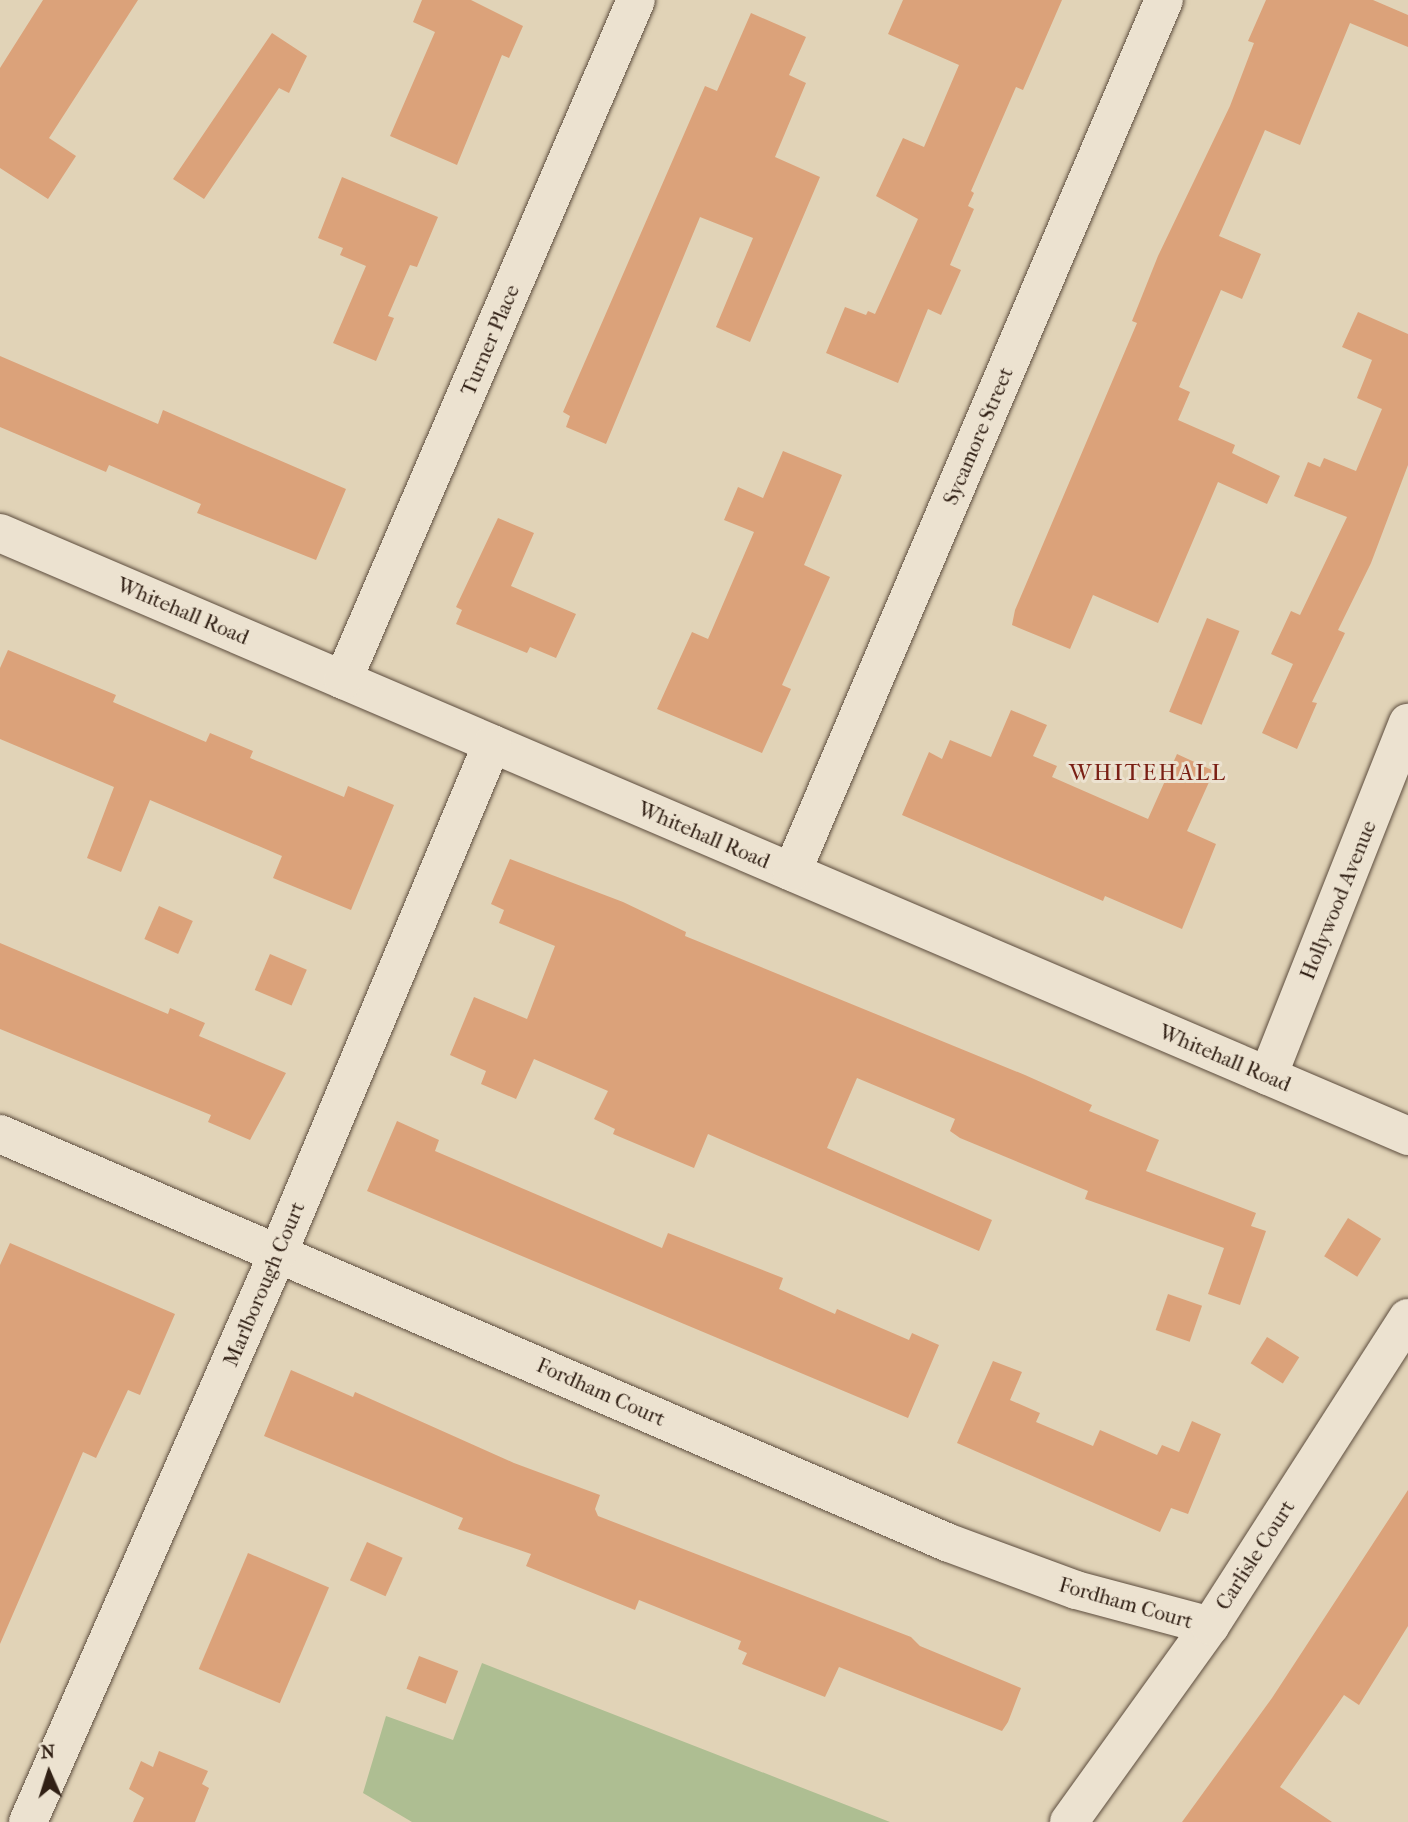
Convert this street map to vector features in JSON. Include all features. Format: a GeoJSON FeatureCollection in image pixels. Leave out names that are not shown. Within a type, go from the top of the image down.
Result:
{"type":"FeatureCollection","features":[{"type":"Feature","properties":{"kind":"street","name":"Turner Place"},"geometry":{"type":"LineString","coordinates":[[343,680],[636,0]]}},
{"type":"Feature","properties":{"kind":"street","name":"Sycamore Street"},"geometry":{"type":"LineString","coordinates":[[792,872],[1164,0]]}},
{"type":"Feature","properties":{"kind":"street","name":"Whitehall Road"},"geometry":{"type":"LineString","coordinates":[[0,533],[1408,1136]]}},
{"type":"Feature","properties":{"kind":"street","name":"Hollywood Avenue"},"geometry":{"type":"LineString","coordinates":[[1268,1076],[1408,723]]}},
{"type":"Feature","properties":{"kind":"street","name":"Marlborough Court"},"geometry":{"type":"LineString","coordinates":[[28,1822],[279,1251],[492,744]]}},
{"type":"Feature","properties":{"kind":"street","name":"Fordham Court"},"geometry":{"type":"LineString","coordinates":[[0,1134],[279,1251],[949,1543],[1088,1594],[1210,1626]]}},
{"type":"Feature","properties":{"kind":"street","name":"Carlisle Court"},"geometry":{"type":"LineString","coordinates":[[1069,1822],[1210,1626],[1408,1318]]}},
{"type":"Feature","properties":{"kind":"green space"},"geometry":{"type":"Polygon","coordinates":[[[482,1663],[890,1822],[412,1822],[363,1793],[386,1716],[453,1740],[482,1663]]]}},
{"type":"Feature","properties":{"kind":"building"},"geometry":{"type":"Polygon","coordinates":[[[43,0],[138,0],[49,138],[76,156],[48,199],[0,168],[0,68],[43,0]]]}},
{"type":"Feature","properties":{"kind":"building"},"geometry":{"type":"Polygon","coordinates":[[[422,0],[471,0],[523,26],[509,58],[502,55],[457,165],[390,136],[435,32],[413,22],[422,0]]]}},
{"type":"Feature","properties":{"kind":"building"},"geometry":{"type":"Polygon","coordinates":[[[903,0],[1062,0],[1023,90],[1016,87],[971,191],[974,193],[968,206],[974,209],[950,265],[961,270],[941,315],[928,309],[898,383],[826,353],[845,307],[866,315],[868,311],[875,314],[918,219],[876,196],[903,138],[924,147],[959,65],[888,34],[903,0]]]}},
{"type":"Feature","properties":{"kind":"building"},"geometry":{"type":"Polygon","coordinates":[[[1266,0],[1373,0],[1408,15],[1408,47],[1350,23],[1300,145],[1265,130],[1219,236],[1261,254],[1242,299],[1221,290],[1179,387],[1190,392],[1178,420],[1235,445],[1232,453],[1280,476],[1267,504],[1218,482],[1158,623],[1093,595],[1070,649],[1012,625],[1015,610],[1137,323],[1132,321],[1158,256],[1230,106],[1254,43],[1248,41],[1266,0]]]}},
{"type":"Feature","properties":{"kind":"building"},"geometry":{"type":"Polygon","coordinates":[[[751,13],[806,37],[789,75],[806,83],[775,157],[820,177],[750,342],[716,327],[753,238],[700,217],[606,444],[566,427],[570,416],[563,412],[705,86],[717,91],[751,13]]]}},
{"type":"Feature","properties":{"kind":"building"},"geometry":{"type":"Polygon","coordinates":[[[272,33],[307,56],[289,93],[279,88],[204,199],[173,179],[272,33]]]}},
{"type":"Feature","properties":{"kind":"building"},"geometry":{"type":"Polygon","coordinates":[[[342,177],[438,217],[417,267],[410,265],[388,316],[394,318],[376,361],[333,343],[366,266],[340,255],[343,248],[318,238],[342,177]]]}},
{"type":"Feature","properties":{"kind":"building"},"geometry":{"type":"Polygon","coordinates":[[[1358,312],[1408,334],[1408,465],[1371,563],[1338,630],[1345,633],[1312,702],[1317,703],[1297,749],[1262,733],[1293,664],[1271,654],[1291,611],[1300,615],[1347,517],[1294,496],[1308,462],[1320,467],[1324,458],[1356,471],[1382,409],[1357,398],[1372,360],[1342,347],[1358,312]]]}},
{"type":"Feature","properties":{"kind":"building"},"geometry":{"type":"Polygon","coordinates":[[[0,356],[158,424],[163,410],[346,489],[316,560],[197,513],[201,504],[109,465],[106,472],[0,427],[0,356]]]}},
{"type":"Feature","properties":{"kind":"building"},"geometry":{"type":"Polygon","coordinates":[[[783,451],[842,475],[804,565],[830,577],[782,685],[791,689],[762,753],[657,709],[692,632],[708,639],[754,532],[724,520],[738,487],[763,498],[783,451]]]}},
{"type":"Feature","properties":{"kind":"building"},"geometry":{"type":"Polygon","coordinates":[[[498,518],[534,533],[511,586],[576,614],[556,658],[530,647],[527,653],[456,624],[462,610],[456,607],[498,518]]]}},
{"type":"Feature","properties":{"kind":"building"},"geometry":{"type":"Polygon","coordinates":[[[1207,618],[1239,631],[1202,725],[1169,712],[1207,618]]]}},
{"type":"Feature","properties":{"kind":"building"},"geometry":{"type":"Polygon","coordinates":[[[8,650],[116,695],[113,702],[206,742],[210,733],[253,751],[250,758],[344,797],[348,786],[394,805],[351,910],[273,878],[282,856],[150,800],[121,872],[87,858],[114,787],[0,739],[0,668],[8,650]]]}},
{"type":"Feature","properties":{"kind":"building"},"geometry":{"type":"Polygon","coordinates":[[[1011,710],[1047,725],[1033,756],[1057,766],[1052,777],[1148,819],[1177,754],[1214,771],[1187,831],[1216,844],[1182,929],[1105,896],[1103,901],[902,815],[929,752],[942,759],[950,740],[991,757],[1011,710]]]}},
{"type":"Feature","properties":{"kind":"building"},"geometry":{"type":"Polygon","coordinates":[[[510,859],[623,902],[686,932],[685,936],[1025,1075],[1092,1105],[1089,1111],[1159,1140],[1146,1171],[1256,1213],[1251,1226],[1266,1231],[1240,1305],[1208,1294],[1224,1248],[1085,1199],[1088,1191],[960,1138],[950,1131],[955,1119],[857,1078],[827,1148],[992,1220],[979,1251],[708,1134],[694,1168],[613,1134],[615,1129],[594,1119],[608,1091],[534,1059],[516,1099],[481,1084],[486,1071],[450,1055],[474,997],[527,1019],[555,946],[499,923],[504,910],[491,904],[510,859]]]}},
{"type":"Feature","properties":{"kind":"building"},"geometry":{"type":"Polygon","coordinates":[[[159,906],[193,921],[178,954],[144,939],[159,906]]]}},
{"type":"Feature","properties":{"kind":"building"},"geometry":{"type":"Polygon","coordinates":[[[0,943],[168,1014],[170,1008],[205,1023],[199,1036],[286,1073],[250,1140],[208,1122],[211,1115],[0,1029],[0,943]]]}},
{"type":"Feature","properties":{"kind":"building"},"geometry":{"type":"Polygon","coordinates":[[[270,954],[307,970],[292,1006],[255,990],[270,954]]]}},
{"type":"Feature","properties":{"kind":"building"},"geometry":{"type":"Polygon","coordinates":[[[397,1121],[439,1140],[435,1151],[662,1248],[668,1233],[783,1278],[779,1289],[835,1314],[837,1309],[909,1340],[912,1333],[939,1345],[908,1418],[367,1191],[397,1121]]]}},
{"type":"Feature","properties":{"kind":"building"},"geometry":{"type":"Polygon","coordinates":[[[1348,1218],[1381,1239],[1357,1277],[1324,1256],[1348,1218]]]}},
{"type":"Feature","properties":{"kind":"building"},"geometry":{"type":"Polygon","coordinates":[[[10,1243],[175,1314],[140,1395],[128,1390],[96,1458],[83,1452],[0,1644],[0,1265],[10,1243]]]}},
{"type":"Feature","properties":{"kind":"building"},"geometry":{"type":"Polygon","coordinates":[[[1168,1294],[1202,1306],[1190,1342],[1156,1330],[1168,1294]]]}},
{"type":"Feature","properties":{"kind":"building"},"geometry":{"type":"Polygon","coordinates":[[[1267,1337],[1299,1357],[1283,1383],[1251,1363],[1267,1337]]]}},
{"type":"Feature","properties":{"kind":"building"},"geometry":{"type":"Polygon","coordinates":[[[993,1361],[1022,1372],[1010,1400],[1040,1413],[1036,1422],[1093,1446],[1100,1430],[1157,1455],[1162,1445],[1179,1452],[1192,1421],[1221,1434],[1188,1514],[1171,1508],[1160,1532],[957,1443],[993,1361]]]}},
{"type":"Feature","properties":{"kind":"building"},"geometry":{"type":"Polygon","coordinates":[[[291,1370],[353,1397],[355,1392],[514,1463],[600,1495],[595,1509],[598,1516],[911,1637],[920,1646],[1021,1688],[1008,1722],[1002,1731],[839,1667],[825,1697],[742,1664],[747,1653],[738,1649],[741,1641],[639,1600],[635,1610],[526,1566],[531,1554],[458,1529],[463,1518],[264,1436],[291,1370]]]}},
{"type":"Feature","properties":{"kind":"building"},"geometry":{"type":"Polygon","coordinates":[[[1408,1490],[1408,1626],[1359,1705],[1344,1695],[1280,1787],[1332,1822],[1182,1822],[1272,1698],[1408,1490]]]}},
{"type":"Feature","properties":{"kind":"building"},"geometry":{"type":"Polygon","coordinates":[[[367,1542],[403,1558],[386,1596],[350,1580],[367,1542]]]}},
{"type":"Feature","properties":{"kind":"building"},"geometry":{"type":"Polygon","coordinates":[[[248,1553],[329,1587],[280,1703],[199,1669],[248,1553]]]}},
{"type":"Feature","properties":{"kind":"building"},"geometry":{"type":"Polygon","coordinates":[[[419,1656],[458,1671],[446,1704],[406,1689],[419,1656]]]}},
{"type":"Feature","properties":{"kind":"building"},"geometry":{"type":"Polygon","coordinates":[[[159,1751],[208,1771],[202,1784],[209,1788],[195,1822],[133,1822],[144,1798],[129,1789],[141,1761],[153,1767],[159,1751]]]}},
{"type":"Feature","properties":{"kind":"district","name":"WHITEHALL"},"geometry":{"type":"Point","coordinates":[1148,773]}}]}
